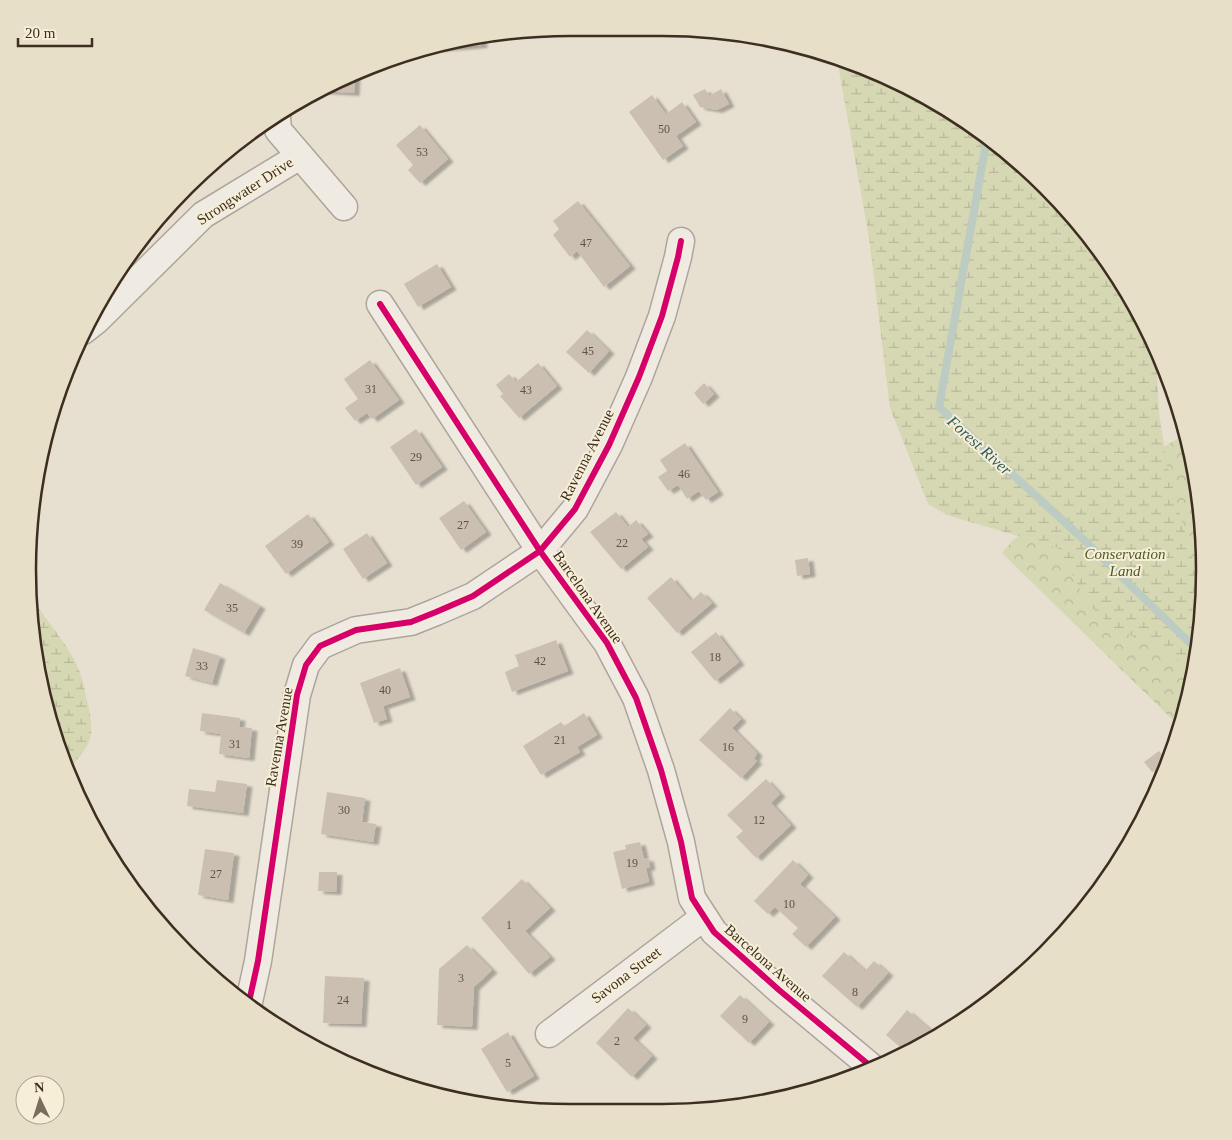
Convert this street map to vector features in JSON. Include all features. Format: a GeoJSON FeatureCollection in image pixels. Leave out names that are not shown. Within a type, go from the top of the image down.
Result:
{"type":"FeatureCollection","features":[{"type":"Feature","properties":{"kind":"street"},"geometry":{"type":"LineString","coordinates":[[277,123],[278,130],[344,207]]}},
{"type":"Feature","properties":{"kind":"street","name":"Strongwater Drive"},"geometry":{"type":"LineString","coordinates":[[101,316],[204,215],[300,156]]}},
{"type":"Feature","properties":{"kind":"street","name":"Ravenna Avenue"},"geometry":{"type":"LineString","coordinates":[[250,997],[258,961],[297,695],[306,665],[320,646],[356,630],[411,622],[436,612],[473,596],[540,552],[575,509],[609,445],[639,377],[662,316],[681,241]]}},
{"type":"Feature","properties":{"kind":"street","name":"Barcelona Avenue"},"geometry":{"type":"LineString","coordinates":[[380,304],[540,552],[607,642],[636,698],[661,770],[681,842],[692,898],[704,917],[714,932],[779,990],[867,1063]]}},
{"type":"Feature","properties":{"kind":"street","name":"Savona Street"},"geometry":{"type":"LineString","coordinates":[[549,1034],[704,917]]}},
{"type":"Feature","properties":{"kind":"green space"},"geometry":{"type":"Polygon","coordinates":[[[838,67],[898,91],[929,108],[959,126],[1014,169],[1063,218],[1106,273],[1124,303],[1139,330],[1157,373],[1159,412],[1167,465],[1196,572],[1195,605],[1186,669],[1179,660],[1144,640],[1116,630],[1088,604],[1058,548],[947,515],[928,504],[890,408],[869,238],[838,67]]]}},
{"type":"Feature","properties":{"kind":"green space","name":"Conservation Land"},"geometry":{"type":"Polygon","coordinates":[[[1179,438],[1191,500],[1196,570],[1191,640],[1174,721],[1002,553],[1013,540],[1179,438]]]}},
{"type":"Feature","properties":{"kind":"green space"},"geometry":{"type":"Polygon","coordinates":[[[37,605],[71,654],[81,675],[91,721],[91,735],[86,747],[74,765],[54,708],[41,640],[37,605]]]}},
{"type":"Feature","properties":{"kind":"building"},"geometry":{"type":"Polygon","coordinates":[[[355,82],[354,93],[333,92],[355,82]]]}},
{"type":"Feature","properties":{"kind":"building"},"geometry":{"type":"Polygon","coordinates":[[[705,89],[709,96],[721,89],[729,104],[717,110],[700,107],[693,95],[705,89]]]}},
{"type":"Feature","properties":{"kind":"building"},"geometry":{"type":"Polygon","coordinates":[[[652,95],[666,114],[682,102],[696,122],[676,136],[683,146],[663,160],[629,112],[652,95]]]}},
{"type":"Feature","properties":{"kind":"building"},"geometry":{"type":"Polygon","coordinates":[[[420,125],[448,159],[420,183],[408,170],[413,165],[396,145],[420,125]]]}},
{"type":"Feature","properties":{"kind":"building"},"geometry":{"type":"Polygon","coordinates":[[[578,201],[630,266],[604,287],[577,251],[570,257],[553,235],[559,229],[553,221],[578,201]]]}},
{"type":"Feature","properties":{"kind":"building"},"geometry":{"type":"Polygon","coordinates":[[[437,264],[451,287],[418,307],[404,284],[437,264]]]}},
{"type":"Feature","properties":{"kind":"building"},"geometry":{"type":"Polygon","coordinates":[[[587,330],[609,351],[589,373],[566,352],[587,330]]]}},
{"type":"Feature","properties":{"kind":"building"},"geometry":{"type":"Polygon","coordinates":[[[370,360],[399,400],[372,419],[367,413],[355,421],[345,408],[358,399],[344,379],[370,360]]]}},
{"type":"Feature","properties":{"kind":"building"},"geometry":{"type":"Polygon","coordinates":[[[538,363],[557,386],[519,418],[500,396],[503,394],[496,385],[509,374],[516,382],[538,363]]]}},
{"type":"Feature","properties":{"kind":"building"},"geometry":{"type":"Polygon","coordinates":[[[704,383],[714,394],[703,404],[694,393],[704,383]]]}},
{"type":"Feature","properties":{"kind":"building"},"geometry":{"type":"Polygon","coordinates":[[[416,429],[442,467],[416,485],[390,447],[416,429]]]}},
{"type":"Feature","properties":{"kind":"building"},"geometry":{"type":"Polygon","coordinates":[[[685,443],[718,492],[706,500],[699,491],[687,499],[678,485],[668,491],[658,477],[667,471],[660,460],[685,443]]]}},
{"type":"Feature","properties":{"kind":"building"},"geometry":{"type":"Polygon","coordinates":[[[464,501],[486,532],[461,550],[439,518],[464,501]]]}},
{"type":"Feature","properties":{"kind":"building"},"geometry":{"type":"Polygon","coordinates":[[[616,512],[628,527],[636,520],[648,534],[641,539],[648,547],[621,569],[590,532],[616,512]]]}},
{"type":"Feature","properties":{"kind":"building"},"geometry":{"type":"Polygon","coordinates":[[[308,514],[329,542],[286,574],[265,546],[308,514]]]}},
{"type":"Feature","properties":{"kind":"building"},"geometry":{"type":"Polygon","coordinates":[[[367,533],[387,563],[363,579],[343,549],[367,533]]]}},
{"type":"Feature","properties":{"kind":"building"},"geometry":{"type":"Polygon","coordinates":[[[808,558],[810,574],[797,576],[795,560],[808,558]]]}},
{"type":"Feature","properties":{"kind":"building"},"geometry":{"type":"Polygon","coordinates":[[[671,577],[691,601],[701,592],[712,603],[677,633],[647,598],[671,577]]]}},
{"type":"Feature","properties":{"kind":"building"},"geometry":{"type":"Polygon","coordinates":[[[220,583],[260,606],[244,633],[204,610],[220,583]]]}},
{"type":"Feature","properties":{"kind":"building"},"geometry":{"type":"Polygon","coordinates":[[[716,632],[739,662],[715,681],[691,652],[716,632]]]}},
{"type":"Feature","properties":{"kind":"building"},"geometry":{"type":"Polygon","coordinates":[[[556,640],[568,671],[512,692],[505,672],[519,666],[515,655],[556,640]]]}},
{"type":"Feature","properties":{"kind":"building"},"geometry":{"type":"Polygon","coordinates":[[[193,648],[220,656],[212,683],[185,676],[193,648]]]}},
{"type":"Feature","properties":{"kind":"building"},"geometry":{"type":"Polygon","coordinates":[[[400,668],[410,697],[383,706],[387,719],[374,723],[360,683],[400,668]]]}},
{"type":"Feature","properties":{"kind":"building"},"geometry":{"type":"Polygon","coordinates":[[[730,708],[741,719],[732,728],[757,753],[754,759],[757,761],[741,778],[699,740],[730,708]]]}},
{"type":"Feature","properties":{"kind":"building"},"geometry":{"type":"Polygon","coordinates":[[[202,713],[240,718],[239,727],[252,728],[249,758],[219,754],[221,734],[200,731],[202,713]]]}},
{"type":"Feature","properties":{"kind":"building"},"geometry":{"type":"Polygon","coordinates":[[[584,713],[597,735],[577,747],[580,752],[541,775],[523,746],[561,722],[564,726],[584,713]]]}},
{"type":"Feature","properties":{"kind":"building"},"geometry":{"type":"Polygon","coordinates":[[[1159,751],[1162,755],[1157,768],[1152,772],[1144,762],[1159,751]]]}},
{"type":"Feature","properties":{"kind":"building"},"geometry":{"type":"Polygon","coordinates":[[[766,779],[780,794],[771,803],[791,825],[756,858],[736,837],[743,831],[727,815],[766,779]]]}},
{"type":"Feature","properties":{"kind":"building"},"geometry":{"type":"Polygon","coordinates":[[[217,780],[247,784],[243,813],[187,806],[189,789],[215,792],[217,780]]]}},
{"type":"Feature","properties":{"kind":"building"},"geometry":{"type":"Polygon","coordinates":[[[327,792],[365,798],[362,822],[376,824],[373,842],[321,834],[327,792]]]}},
{"type":"Feature","properties":{"kind":"building"},"geometry":{"type":"Polygon","coordinates":[[[640,842],[644,859],[648,858],[650,867],[646,868],[649,882],[622,889],[613,852],[626,849],[625,845],[640,842]]]}},
{"type":"Feature","properties":{"kind":"building"},"geometry":{"type":"Polygon","coordinates":[[[205,849],[234,853],[228,900],[198,895],[205,849]]]}},
{"type":"Feature","properties":{"kind":"building"},"geometry":{"type":"Polygon","coordinates":[[[793,860],[808,875],[800,884],[835,917],[806,947],[792,934],[798,928],[775,907],[768,914],[754,901],[793,860]]]}},
{"type":"Feature","properties":{"kind":"building"},"geometry":{"type":"Polygon","coordinates":[[[319,872],[337,872],[336,892],[318,891],[319,872]]]}},
{"type":"Feature","properties":{"kind":"building"},"geometry":{"type":"Polygon","coordinates":[[[522,879],[550,908],[525,931],[550,957],[529,974],[481,918],[522,879]]]}},
{"type":"Feature","properties":{"kind":"building"},"geometry":{"type":"Polygon","coordinates":[[[467,945],[492,970],[474,987],[472,1027],[437,1025],[439,969],[467,945]]]}},
{"type":"Feature","properties":{"kind":"building"},"geometry":{"type":"Polygon","coordinates":[[[844,952],[865,971],[874,961],[888,973],[857,1007],[822,976],[844,952]]]}},
{"type":"Feature","properties":{"kind":"building"},"geometry":{"type":"Polygon","coordinates":[[[325,976],[364,978],[361,1024],[323,1023],[325,976]]]}},
{"type":"Feature","properties":{"kind":"building"},"geometry":{"type":"Polygon","coordinates":[[[740,995],[769,1022],[749,1043],[720,1016],[740,995]]]}},
{"type":"Feature","properties":{"kind":"building"},"geometry":{"type":"Polygon","coordinates":[[[628,1008],[646,1025],[633,1038],[652,1056],[632,1077],[596,1043],[628,1008]]]}},
{"type":"Feature","properties":{"kind":"building"},"geometry":{"type":"Polygon","coordinates":[[[907,1010],[931,1031],[901,1048],[886,1035],[907,1010]]]}},
{"type":"Feature","properties":{"kind":"building"},"geometry":{"type":"Polygon","coordinates":[[[508,1032],[534,1076],[507,1092],[481,1049],[508,1032]]]}},
{"type":"Feature","properties":{"kind":"waterway","name":"Forest River"},"geometry":{"type":"LineString","coordinates":[[986,146],[939,407],[1083,539],[1190,644]]}},
{"type":"Feature","properties":{"kind":"cycle path"},"geometry":{"type":"LineString","coordinates":[[250,997],[258,961],[297,695],[306,665],[320,646],[356,630],[411,622],[473,596],[540,551],[575,509],[609,445],[639,377],[662,316],[681,241]]}},
{"type":"Feature","properties":{"kind":"cycle path"},"geometry":{"type":"LineString","coordinates":[[380,304],[540,551],[607,643],[636,698],[661,770],[681,842],[692,898],[714,932],[779,990],[867,1063]]}}]}
